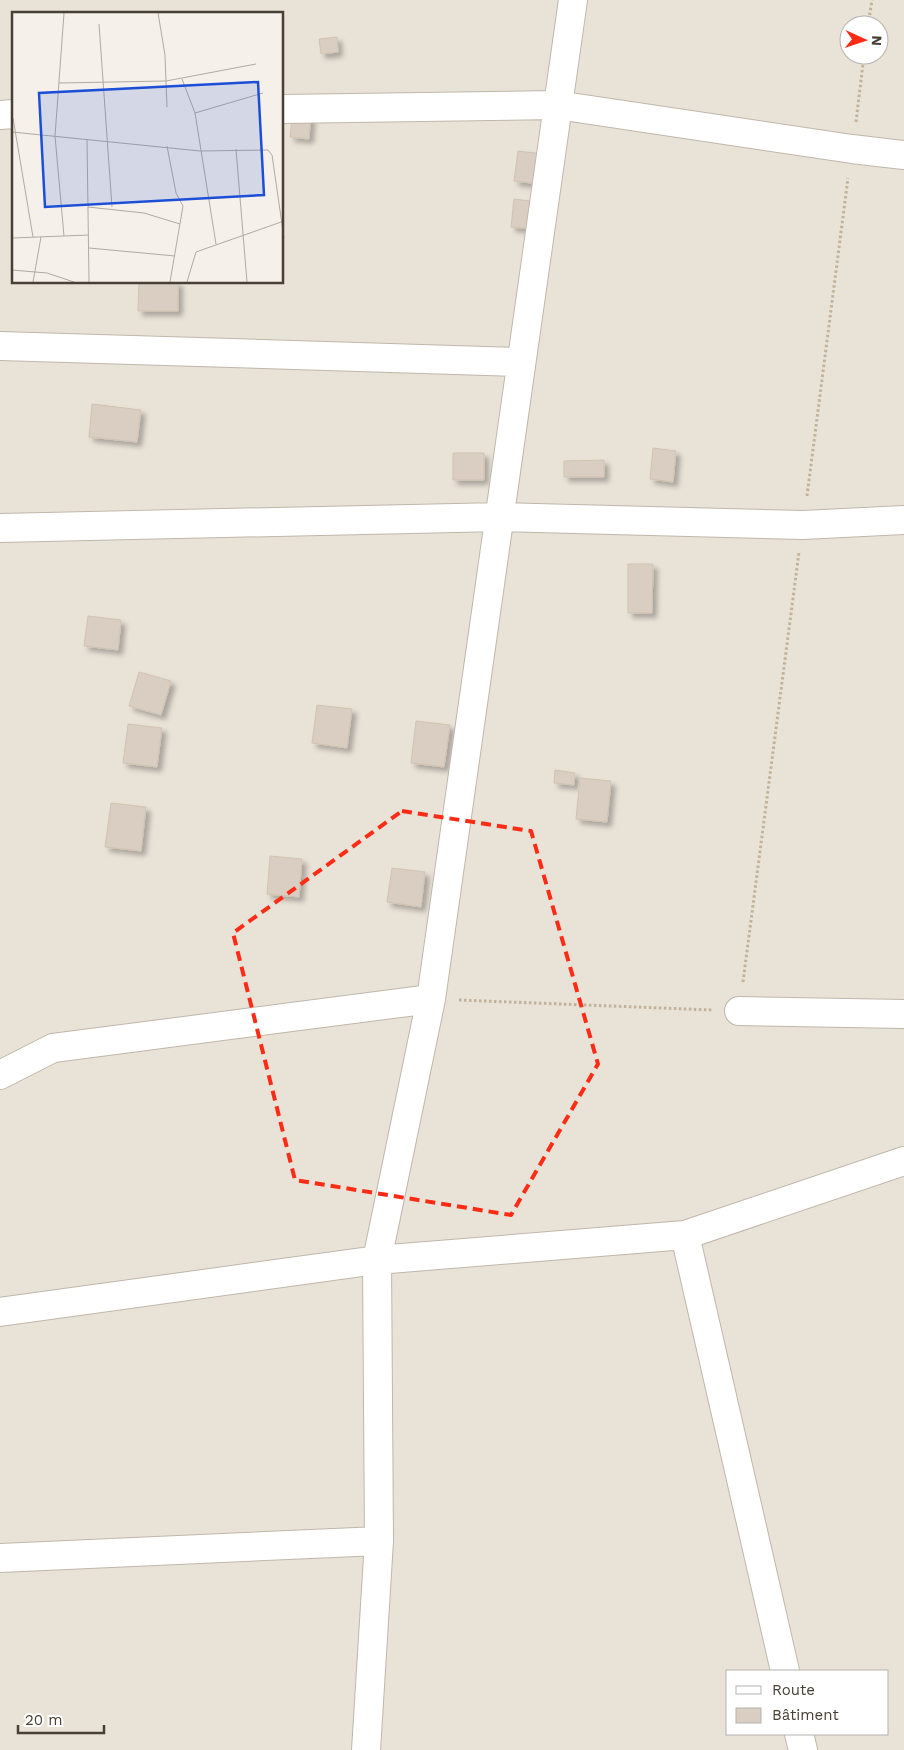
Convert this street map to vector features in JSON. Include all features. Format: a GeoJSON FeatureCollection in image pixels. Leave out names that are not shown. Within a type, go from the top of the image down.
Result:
{"type":"FeatureCollection","features":[{"type":"Feature","properties":{"kind":"street"},"geometry":{"type":"LineString","coordinates":[[366,1750],[379,1541],[377,1260],[431,998],[572,0]]}},
{"type":"Feature","properties":{"kind":"street"},"geometry":{"type":"LineString","coordinates":[[284,109],[557,105],[904,155]]}},
{"type":"Feature","properties":{"kind":"street"},"geometry":{"type":"LineString","coordinates":[[0,346],[521,362]]}},
{"type":"Feature","properties":{"kind":"street"},"geometry":{"type":"LineString","coordinates":[[0,528],[500,517],[803,525],[904,520]]}},
{"type":"Feature","properties":{"kind":"street"},"geometry":{"type":"LineString","coordinates":[[0,1075],[53,1048],[431,998]]}},
{"type":"Feature","properties":{"kind":"street"},"geometry":{"type":"LineString","coordinates":[[739,1011],[904,1014]]}},
{"type":"Feature","properties":{"kind":"street"},"geometry":{"type":"LineString","coordinates":[[0,1312],[377,1260],[685,1235],[904,1161]]}},
{"type":"Feature","properties":{"kind":"street"},"geometry":{"type":"LineString","coordinates":[[685,1235],[785,1670]]}},
{"type":"Feature","properties":{"kind":"street"},"geometry":{"type":"LineString","coordinates":[[0,1558],[379,1541]]}},
{"type":"Feature","properties":{"kind":"street"},"geometry":{"type":"LineString","coordinates":[[799,1735],[803,1750]]}},
{"type":"Feature","properties":{"kind":"path"},"geometry":{"type":"LineString","coordinates":[[870,15],[872,0]]}},
{"type":"Feature","properties":{"kind":"path"},"geometry":{"type":"LineString","coordinates":[[431,998],[739,1011],[863,65]]}},
{"type":"Feature","properties":{"kind":"highlighted area"},"geometry":{"type":"Polygon","coordinates":[[[402,811],[531,831],[598,1064],[511,1215],[295,1180],[233,933],[402,811]]]}},
{"type":"Feature","properties":{"kind":"shaded area"},"geometry":{"type":"Polygon","coordinates":[[[0,0],[904,0],[904,1750],[0,1750],[0,0]]]}},
{"type":"Feature","properties":{"kind":"building"},"geometry":{"type":"Polygon","coordinates":[[[337,37],[338,52],[321,54],[319,39],[337,37]]]}},
{"type":"Feature","properties":{"kind":"building"},"geometry":{"type":"Polygon","coordinates":[[[293,110],[311,111],[309,139],[290,137],[293,110]]]}},
{"type":"Feature","properties":{"kind":"building"},"geometry":{"type":"Polygon","coordinates":[[[518,151],[544,154],[540,184],[514,181],[518,151]]]}},
{"type":"Feature","properties":{"kind":"building"},"geometry":{"type":"Polygon","coordinates":[[[514,199],[537,202],[534,229],[511,227],[514,199]]]}},
{"type":"Feature","properties":{"kind":"building"},"geometry":{"type":"Polygon","coordinates":[[[139,284],[178,284],[178,311],[138,311],[139,284]]]}},
{"type":"Feature","properties":{"kind":"building"},"geometry":{"type":"Polygon","coordinates":[[[92,404],[141,410],[137,442],[89,437],[92,404]]]}},
{"type":"Feature","properties":{"kind":"building"},"geometry":{"type":"Polygon","coordinates":[[[653,448],[676,451],[673,482],[650,479],[653,448]]]}},
{"type":"Feature","properties":{"kind":"building"},"geometry":{"type":"Polygon","coordinates":[[[453,453],[484,453],[484,480],[453,480],[453,453]]]}},
{"type":"Feature","properties":{"kind":"building"},"geometry":{"type":"Polygon","coordinates":[[[604,460],[604,477],[564,477],[564,461],[604,460]]]}},
{"type":"Feature","properties":{"kind":"building"},"geometry":{"type":"Polygon","coordinates":[[[628,564],[653,564],[652,613],[628,613],[628,564]]]}},
{"type":"Feature","properties":{"kind":"building"},"geometry":{"type":"Polygon","coordinates":[[[88,616],[121,620],[118,650],[84,646],[88,616]]]}},
{"type":"Feature","properties":{"kind":"building"},"geometry":{"type":"Polygon","coordinates":[[[139,672],[171,681],[161,715],[129,706],[139,672]]]}},
{"type":"Feature","properties":{"kind":"building"},"geometry":{"type":"Polygon","coordinates":[[[317,705],[352,709],[347,748],[312,743],[317,705]]]}},
{"type":"Feature","properties":{"kind":"building"},"geometry":{"type":"Polygon","coordinates":[[[416,721],[450,725],[444,767],[411,763],[416,721]]]}},
{"type":"Feature","properties":{"kind":"building"},"geometry":{"type":"Polygon","coordinates":[[[128,724],[162,728],[157,767],[123,763],[128,724]]]}},
{"type":"Feature","properties":{"kind":"building"},"geometry":{"type":"Polygon","coordinates":[[[555,770],[575,773],[574,785],[554,783],[555,770]]]}},
{"type":"Feature","properties":{"kind":"building"},"geometry":{"type":"Polygon","coordinates":[[[580,778],[611,781],[607,822],[576,819],[580,778]]]}},
{"type":"Feature","properties":{"kind":"building"},"geometry":{"type":"Polygon","coordinates":[[[111,803],[146,807],[141,851],[105,847],[111,803]]]}},
{"type":"Feature","properties":{"kind":"building"},"geometry":{"type":"Polygon","coordinates":[[[270,856],[302,859],[299,897],[267,894],[270,856]]]}},
{"type":"Feature","properties":{"kind":"building"},"geometry":{"type":"Polygon","coordinates":[[[392,868],[425,872],[421,907],[387,902],[392,868]]]}}]}
